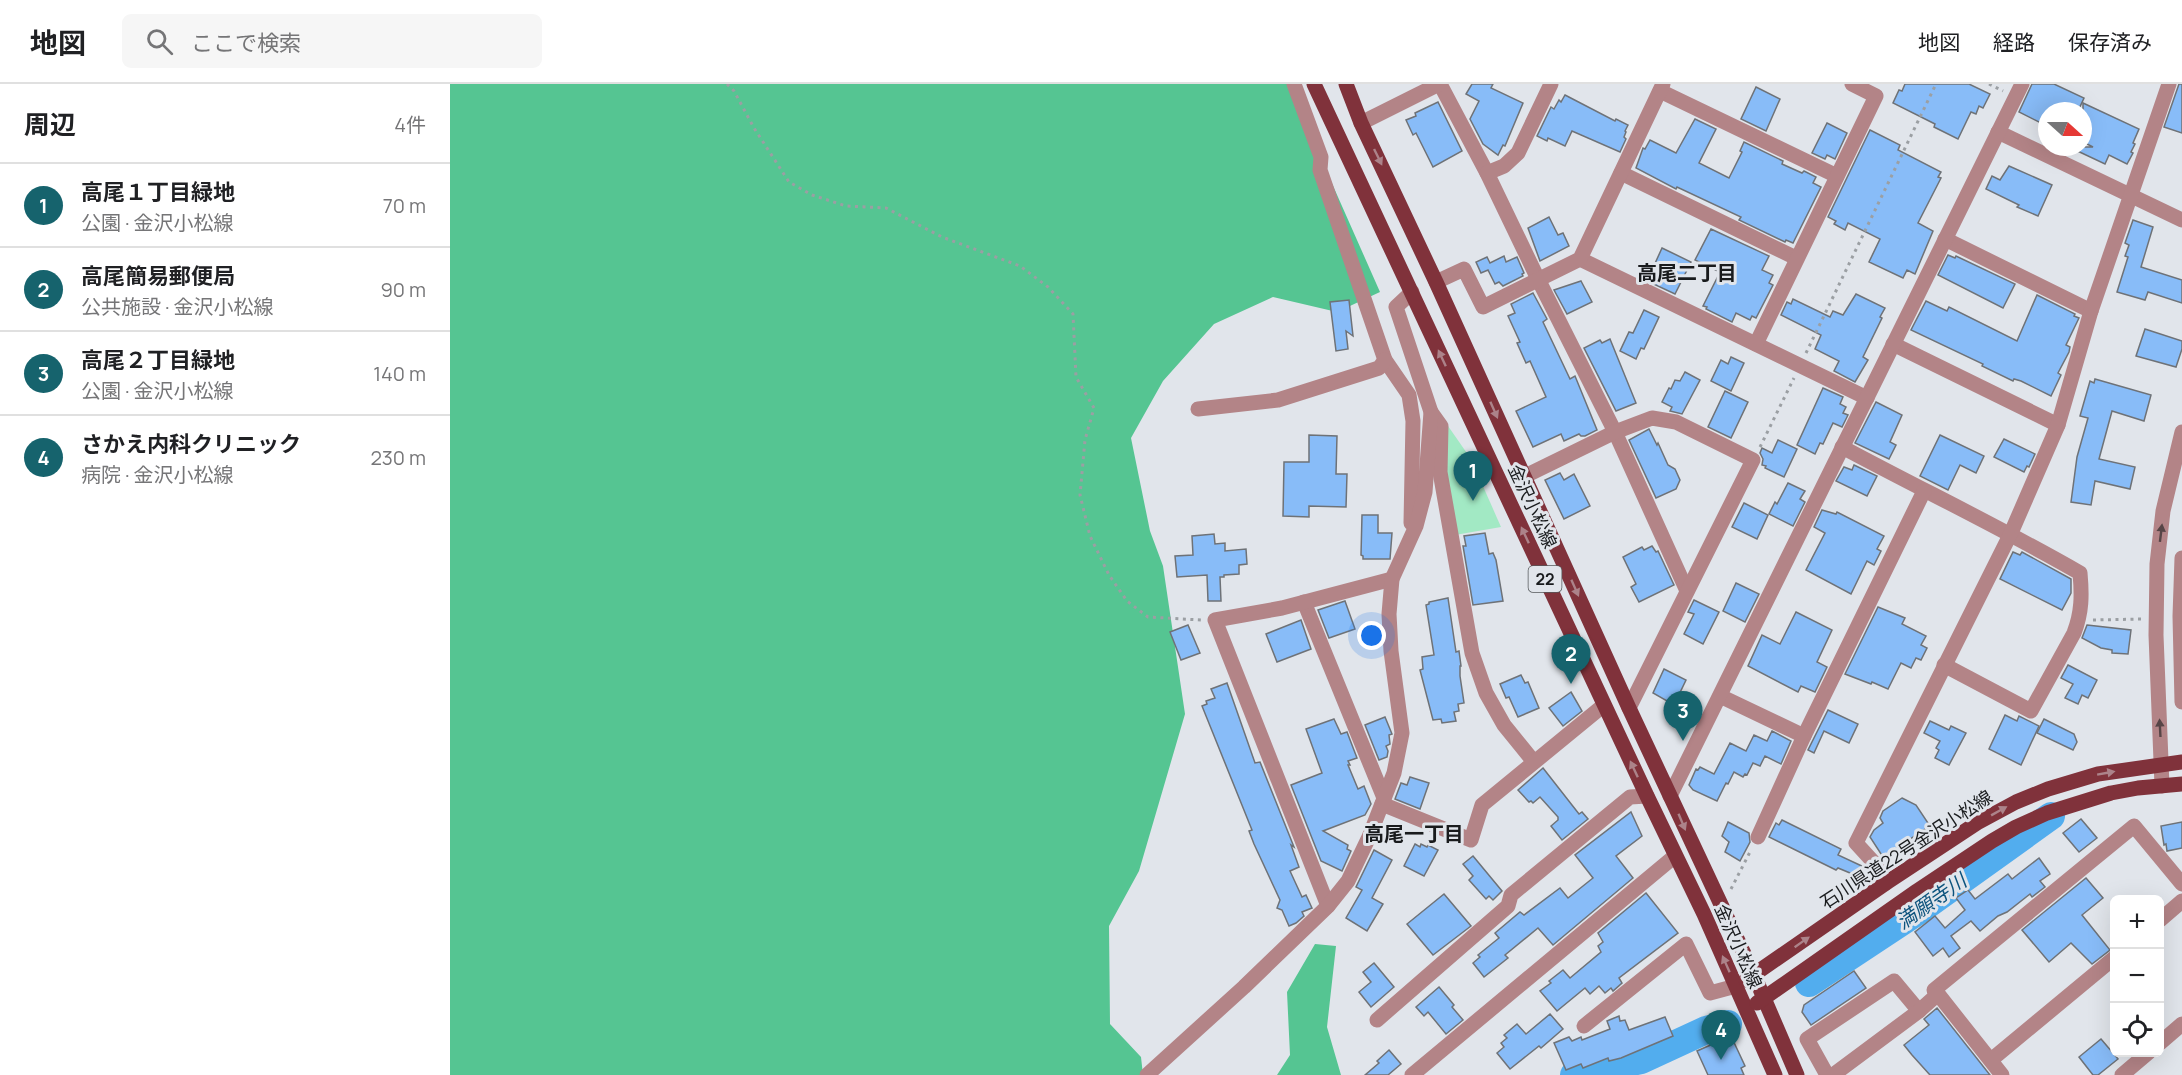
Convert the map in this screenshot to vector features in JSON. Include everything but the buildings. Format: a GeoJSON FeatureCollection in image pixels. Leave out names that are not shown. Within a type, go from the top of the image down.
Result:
{"type":"FeatureCollection","features":[{"type":"Feature","properties":{"kind":"main road","name":"金沢小松線"},"geometry":{"type":"LineString","coordinates":[[1314,84],[1736,986],[1775,1075]]}},
{"type":"Feature","properties":{"kind":"main road","name":"金沢小松線"},"geometry":{"type":"LineString","coordinates":[[1346,84],[1361,123],[1436,282],[1692,846],[1754,975],[1797,1075]]}},
{"type":"Feature","properties":{"kind":"main road","name":"石川県道22号金沢小松線"},"geometry":{"type":"LineString","coordinates":[[1736,986],[1977,823],[2016,802],[2098,774],[2182,762]]}},
{"type":"Feature","properties":{"kind":"main road"},"geometry":{"type":"LineString","coordinates":[[1747,1010],[1917,891],[2016,827],[2047,813],[2111,794],[2182,784]]}},
{"type":"Feature","properties":{"kind":"street"},"geometry":{"type":"LineString","coordinates":[[1294,84],[1321,157],[1320,170],[1385,360],[1409,395],[1413,421],[1410,538]]}},
{"type":"Feature","properties":{"kind":"street"},"geometry":{"type":"LineString","coordinates":[[1361,123],[1439,84],[1487,172],[1538,279],[1616,432],[1687,591]]}},
{"type":"Feature","properties":{"kind":"street"},"geometry":{"type":"LineString","coordinates":[[1487,172],[1504,166],[1518,153],[1551,84]]}},
{"type":"Feature","properties":{"kind":"street"},"geometry":{"type":"LineString","coordinates":[[1756,344],[1876,96],[1852,84]]}},
{"type":"Feature","properties":{"kind":"street"},"geometry":{"type":"LineString","coordinates":[[1671,796],[2022,84]]}},
{"type":"Feature","properties":{"kind":"street"},"geometry":{"type":"LineString","coordinates":[[1886,883],[1877,866],[1856,843],[2011,533],[2058,425],[2091,310],[2169,84]]}},
{"type":"Feature","properties":{"kind":"street"},"geometry":{"type":"LineString","coordinates":[[1436,282],[1464,269],[1483,308],[1580,258],[1662,87],[1837,176]]}},
{"type":"Feature","properties":{"kind":"street"},"geometry":{"type":"LineString","coordinates":[[1998,132],[2182,220]]}},
{"type":"Feature","properties":{"kind":"street"},"geometry":{"type":"LineString","coordinates":[[1621,173],[1796,258]]}},
{"type":"Feature","properties":{"kind":"street"},"geometry":{"type":"LineString","coordinates":[[1945,239],[2091,310]]}},
{"type":"Feature","properties":{"kind":"street"},"geometry":{"type":"LineString","coordinates":[[1580,258],[1867,398]]}},
{"type":"Feature","properties":{"kind":"street"},"geometry":{"type":"LineString","coordinates":[[1412,292],[1396,307],[1431,412],[1441,426],[1440,472],[1472,653],[1486,693],[1499,717],[1534,762]]}},
{"type":"Feature","properties":{"kind":"street"},"geometry":{"type":"LineString","coordinates":[[1893,344],[2058,425]]}},
{"type":"Feature","properties":{"kind":"street"},"geometry":{"type":"LineString","coordinates":[[1198,409],[1278,400],[1379,368],[1385,360]]}},
{"type":"Feature","properties":{"kind":"street"},"geometry":{"type":"LineString","coordinates":[[1147,1075],[1253,979],[1328,906],[1348,881],[1383,801],[1394,773],[1402,733],[1391,651],[1389,614],[1392,579],[1416,526],[1425,492],[1431,412]]}},
{"type":"Feature","properties":{"kind":"street"},"geometry":{"type":"LineString","coordinates":[[1524,476],[1616,432],[1653,418],[1676,422],[1754,460],[1629,708]]}},
{"type":"Feature","properties":{"kind":"street"},"geometry":{"type":"LineString","coordinates":[[2162,786],[2156,619],[2157,564],[2163,511],[2182,432]]}},
{"type":"Feature","properties":{"kind":"street"},"geometry":{"type":"LineString","coordinates":[[1842,447],[1924,491],[2011,533],[2080,573],[2083,601],[2079,620],[2031,711],[1944,665]]}},
{"type":"Feature","properties":{"kind":"street"},"geometry":{"type":"LineString","coordinates":[[1758,837],[1804,736],[1924,491]]}},
{"type":"Feature","properties":{"kind":"street"},"geometry":{"type":"LineString","coordinates":[[2182,558],[2180,616],[2182,702]]}},
{"type":"Feature","properties":{"kind":"street"},"geometry":{"type":"LineString","coordinates":[[1328,906],[1215,620],[1304,602],[1392,579]]}},
{"type":"Feature","properties":{"kind":"street"},"geometry":{"type":"LineString","coordinates":[[1304,602],[1383,801],[1472,840],[1482,805],[1604,705]]}},
{"type":"Feature","properties":{"kind":"street"},"geometry":{"type":"LineString","coordinates":[[1720,696],[1804,736]]}},
{"type":"Feature","properties":{"kind":"street"},"geometry":{"type":"LineString","coordinates":[[1377,1020],[1508,906],[1511,895],[1630,797],[1647,796]]}},
{"type":"Feature","properties":{"kind":"street"},"geometry":{"type":"LineString","coordinates":[[2002,1075],[1934,990],[2134,826],[2182,884]]}},
{"type":"Feature","properties":{"kind":"street"},"geometry":{"type":"LineString","coordinates":[[1412,1075],[1675,855]]}},
{"type":"Feature","properties":{"kind":"street"},"geometry":{"type":"LineString","coordinates":[[2164,917],[2182,902]]}},
{"type":"Feature","properties":{"kind":"street"},"geometry":{"type":"LineString","coordinates":[[1584,1026],[1686,944],[1710,993],[1736,986]]}},
{"type":"Feature","properties":{"kind":"street"},"geometry":{"type":"LineString","coordinates":[[1991,1060],[2110,962]]}},
{"type":"Feature","properties":{"kind":"street"},"geometry":{"type":"LineString","coordinates":[[1827,1075],[1807,1039],[1894,981],[1919,1011]]}},
{"type":"Feature","properties":{"kind":"street"},"geometry":{"type":"LineString","coordinates":[[1833,1075],[1919,1011],[1938,994]]}},
{"type":"Feature","properties":{"kind":"street"},"geometry":{"type":"LineString","coordinates":[[2164,1040],[2182,1024]]}},
{"type":"Feature","properties":{"kind":"street"},"geometry":{"type":"LineString","coordinates":[[2122,1075],[2144,1057]]}},
{"type":"Feature","properties":{"kind":"path"},"geometry":{"type":"LineString","coordinates":[[727,84],[734,91],[754,128],[789,182],[812,195],[846,206],[886,208],[942,237],[1020,266],[1048,287],[1073,314],[1076,377],[1094,408],[1085,440],[1080,495],[1090,536],[1109,575],[1127,602],[1148,616],[1215,620]]}},
{"type":"Feature","properties":{"kind":"path"},"geometry":{"type":"LineString","coordinates":[[1754,460],[1936,84]]}},
{"type":"Feature","properties":{"kind":"path"},"geometry":{"type":"LineString","coordinates":[[2079,620],[2156,619]]}},
{"type":"Feature","properties":{"kind":"path"},"geometry":{"type":"LineString","coordinates":[[1722,907],[1758,837]]}},
{"type":"Feature","properties":{"kind":"green space"},"geometry":{"type":"Polygon","coordinates":[[[450,84],[1288,84],[1380,292],[1337,312],[1273,297],[1214,324],[1163,381],[1131,438],[1150,531],[1163,566],[1185,714],[1139,871],[1109,926],[1110,1024],[1141,1057],[1143,1075],[450,1075],[450,84]]]}},
{"type":"Feature","properties":{"kind":"green space"},"geometry":{"type":"Polygon","coordinates":[[[1448,426],[1471,459],[1501,527],[1455,535],[1445,466],[1448,426]]]}},
{"type":"Feature","properties":{"kind":"green space"},"geometry":{"type":"Polygon","coordinates":[[[1315,944],[1336,946],[1327,1027],[1341,1075],[1277,1075],[1290,1055],[1287,992],[1315,944]]]}},
{"type":"Feature","properties":{"kind":"waterway","name":"満願寺川"},"geometry":{"type":"LineString","coordinates":[[1809,983],[1927,905],[2051,816]]}},
{"type":"Feature","properties":{"kind":"waterway","name":"満願寺川"},"geometry":{"type":"LineString","coordinates":[[1574,1075],[1641,1060],[1706,1030],[1728,1024]]}},
{"type":"Feature","properties":{"kind":"place","name":"高尾１丁目緑地"},"geometry":{"type":"Point","coordinates":[1473,501]}},
{"type":"Feature","properties":{"kind":"place","name":"高尾簡易郵便局"},"geometry":{"type":"Point","coordinates":[1571,684]}},
{"type":"Feature","properties":{"kind":"place","name":"高尾２丁目緑地"},"geometry":{"type":"Point","coordinates":[1683,741]}},
{"type":"Feature","properties":{"kind":"place","name":"さかえ内科クリニック"},"geometry":{"type":"Point","coordinates":[1721,1060]}},
{"type":"Feature","properties":{"kind":"district","name":"高尾二丁目"},"geometry":{"type":"Point","coordinates":[1687,272]}},
{"type":"Feature","properties":{"kind":"district","name":"高尾一丁目"},"geometry":{"type":"Point","coordinates":[1414,833]}}]}
